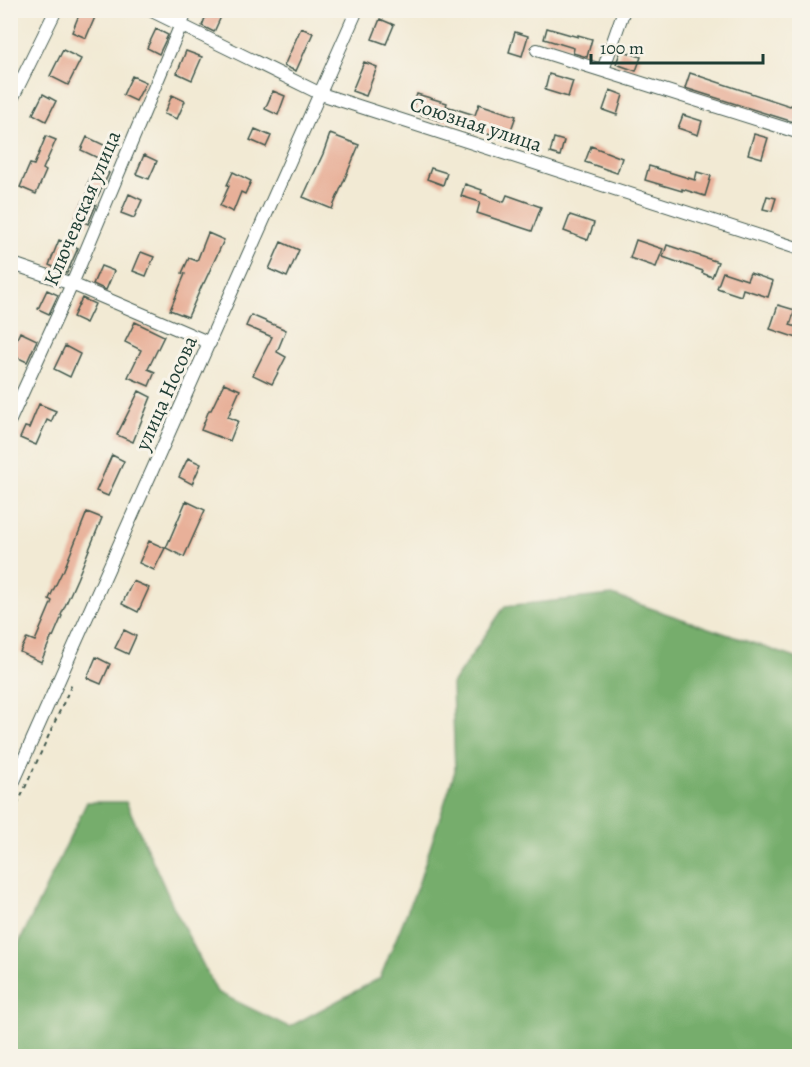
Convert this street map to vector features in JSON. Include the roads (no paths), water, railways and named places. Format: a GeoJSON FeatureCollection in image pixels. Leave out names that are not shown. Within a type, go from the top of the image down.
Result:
{"type":"FeatureCollection","features":[{"type":"Feature","properties":{"kind":"street"},"geometry":{"type":"LineString","coordinates":[[10,104],[56,10]]}},
{"type":"Feature","properties":{"kind":"street","name":"Союзная улица"},"geometry":{"type":"LineString","coordinates":[[150,10],[321,94],[800,249]]}},
{"type":"Feature","properties":{"kind":"street","name":"Ключевская улица"},"geometry":{"type":"LineString","coordinates":[[10,420],[72,284],[187,10]]}},
{"type":"Feature","properties":{"kind":"street","name":"улица Носова"},"geometry":{"type":"LineString","coordinates":[[10,790],[357,10]]}},
{"type":"Feature","properties":{"kind":"street"},"geometry":{"type":"LineString","coordinates":[[603,70],[624,10]]}},
{"type":"Feature","properties":{"kind":"street"},"geometry":{"type":"LineString","coordinates":[[537,50],[800,133]]}},
{"type":"Feature","properties":{"kind":"street"},"geometry":{"type":"LineString","coordinates":[[10,263],[72,284],[210,343]]}}]}
